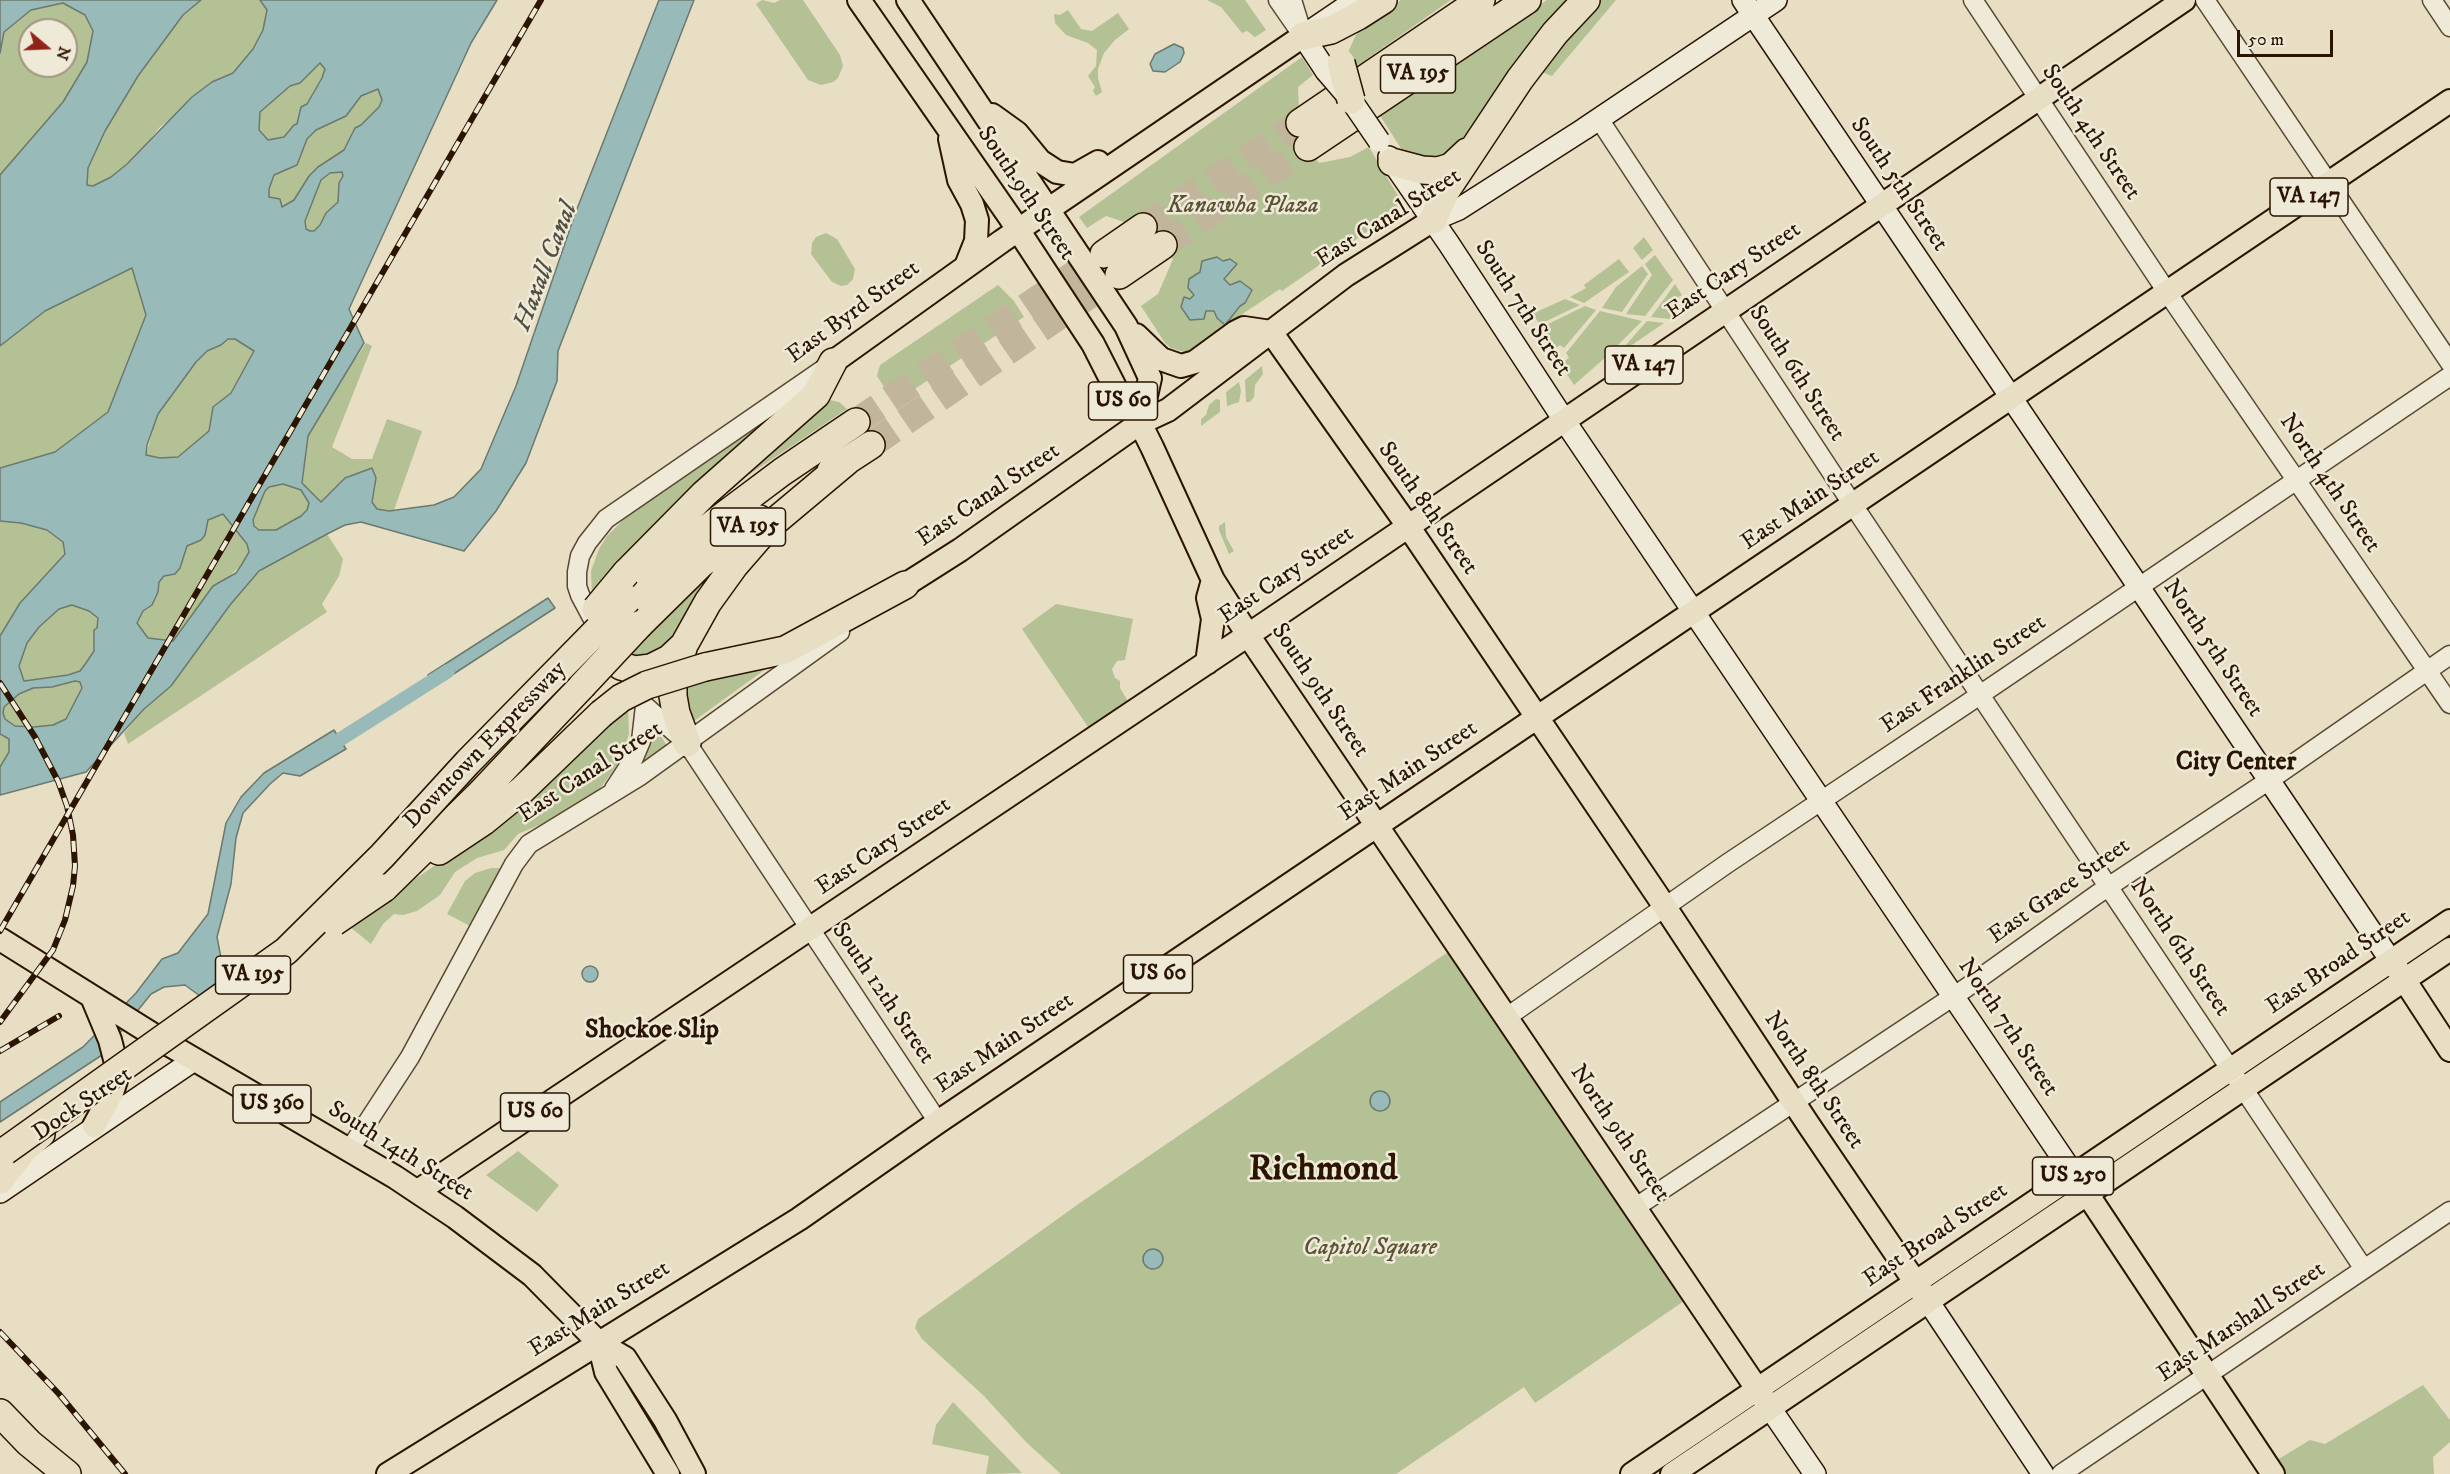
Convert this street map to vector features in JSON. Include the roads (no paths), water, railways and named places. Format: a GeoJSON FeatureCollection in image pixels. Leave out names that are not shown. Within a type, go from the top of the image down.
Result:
{"type":"FeatureCollection","features":[{"type":"Feature","properties":{"kind":"highway"},"geometry":{"type":"LineString","coordinates":[[1303,36],[1331,30],[1357,8],[1383,0]]}},
{"type":"Feature","properties":{"kind":"highway","name":"VA 195"},"geometry":{"type":"LineString","coordinates":[[1481,0],[1304,135],[1527,0]]}},
{"type":"Feature","properties":{"kind":"highway"},"geometry":{"type":"LineString","coordinates":[[1433,219],[1445,192],[1538,55],[1586,0]]}},
{"type":"Feature","properties":{"kind":"highway"},"geometry":{"type":"LineString","coordinates":[[1351,100],[1334,67],[1341,54],[1344,39],[1357,8]]}},
{"type":"Feature","properties":{"kind":"highway"},"geometry":{"type":"LineString","coordinates":[[1386,151],[1422,170],[1446,169],[1456,164],[1481,137]]}},
{"type":"Feature","properties":{"kind":"highway"},"geometry":{"type":"LineString","coordinates":[[1143,227],[1111,264],[1163,245]]}},
{"type":"Feature","properties":{"kind":"highway"},"geometry":{"type":"LineString","coordinates":[[627,586],[704,494],[816,395],[833,362]]}},
{"type":"Feature","properties":{"kind":"highway","name":"VA 195"},"geometry":{"type":"LineString","coordinates":[[627,586],[686,545],[782,472],[856,422]]}},
{"type":"Feature","properties":{"kind":"highway","name":"Downtown Expressway"},"geometry":{"type":"LineString","coordinates":[[80,1099],[391,881],[479,795],[639,625],[702,563],[751,525],[871,445]]}},
{"type":"Feature","properties":{"kind":"highway"},"geometry":{"type":"LineString","coordinates":[[687,743],[676,713],[673,680],[684,645],[708,602],[766,528],[847,461]]}},
{"type":"Feature","properties":{"kind":"highway"},"geometry":{"type":"LineString","coordinates":[[391,881],[484,821],[522,790],[601,714],[621,698],[647,685],[705,667],[785,650],[904,585]]}},
{"type":"Feature","properties":{"kind":"highway","name":"Downtown Expressway"},"geometry":{"type":"LineString","coordinates":[[1,1153],[286,951],[382,856],[627,586]]}},
{"type":"Feature","properties":{"kind":"highway"},"geometry":{"type":"LineString","coordinates":[[621,666],[635,670],[651,668],[669,659],[684,645]]}},
{"type":"Feature","properties":{"kind":"highway"},"geometry":{"type":"LineString","coordinates":[[1,1153],[80,1099]]}},
{"type":"Feature","properties":{"kind":"highway"},"geometry":{"type":"LineString","coordinates":[[0,1180],[23,1150],[80,1099]]}},
{"type":"Feature","properties":{"kind":"highway"},"geometry":{"type":"LineString","coordinates":[[0,1413],[29,1443],[67,1474]]}},
{"type":"Feature","properties":{"kind":"main road","name":"South 9th Street"},"geometry":{"type":"LineString","coordinates":[[858,0],[1018,230],[1093,344],[1120,397],[1140,423],[1213,580],[1377,826]]}},
{"type":"Feature","properties":{"kind":"main road","name":"South 9th Street"},"geometry":{"type":"LineString","coordinates":[[908,0],[1126,326],[1150,378],[1140,423]]}},
{"type":"Feature","properties":{"kind":"main road","name":"East Canal Street"},"geometry":{"type":"LineString","coordinates":[[904,585],[960,550],[1140,423],[1168,410],[1346,274],[1433,219],[1459,209],[1599,119],[1748,8],[1776,0]]}},
{"type":"Feature","properties":{"kind":"main road","name":"East Cary Street"},"geometry":{"type":"LineString","coordinates":[[418,1191],[652,1032],[810,930],[1207,663],[2184,0]]}},
{"type":"Feature","properties":{"kind":"main road","name":"South 5th Street"},"geometry":{"type":"LineString","coordinates":[[1748,8],[2011,398]]}},
{"type":"Feature","properties":{"kind":"main road"},"geometry":{"type":"LineString","coordinates":[[1303,36],[1334,67]]}},
{"type":"Feature","properties":{"kind":"main road","name":"East Byrd Street"},"geometry":{"type":"LineString","coordinates":[[833,362],[1049,208],[1303,36]]}},
{"type":"Feature","properties":{"kind":"main road","name":"South 7th Street"},"geometry":{"type":"LineString","coordinates":[[1351,100],[1433,219],[1694,613]]}},
{"type":"Feature","properties":{"kind":"main road","name":"East Main Street"},"geometry":{"type":"LineString","coordinates":[[388,1474],[799,1219],[938,1122],[2450,101]]}},
{"type":"Feature","properties":{"kind":"main road"},"geometry":{"type":"LineString","coordinates":[[978,105],[1017,133],[1040,161],[1057,172],[1071,175],[1080,173],[1115,151],[1131,152]]}},
{"type":"Feature","properties":{"kind":"main road"},"geometry":{"type":"LineString","coordinates":[[948,128],[959,180],[972,204],[978,228],[976,242],[965,267]]}},
{"type":"Feature","properties":{"kind":"main road","name":"US 60"},"geometry":{"type":"LineString","coordinates":[[1126,326],[1161,359],[1181,366],[1195,362],[1244,328],[1271,332]]}},
{"type":"Feature","properties":{"kind":"main road","name":"South 8th Street"},"geometry":{"type":"LineString","coordinates":[[1271,332],[1378,487],[1408,526],[1538,718]]}},
{"type":"Feature","properties":{"kind":"main road","name":"North 5th Street"},"geometry":{"type":"LineString","coordinates":[[2011,398],[2450,1050]]}},
{"type":"Feature","properties":{"kind":"main road"},"geometry":{"type":"LineString","coordinates":[[1207,663],[1213,619],[1208,598],[1213,580]]}},
{"type":"Feature","properties":{"kind":"main road","name":"North 7th Street"},"geometry":{"type":"LineString","coordinates":[[1694,613],[2087,1194],[2273,1474]]}},
{"type":"Feature","properties":{"kind":"main road","name":"North 8th Street"},"geometry":{"type":"LineString","coordinates":[[1538,718],[2043,1474]]}},
{"type":"Feature","properties":{"kind":"main road","name":"North 9th Street"},"geometry":{"type":"LineString","coordinates":[[1377,826],[1815,1474]]}},
{"type":"Feature","properties":{"kind":"main road","name":"East Broad Street"},"geometry":{"type":"LineString","coordinates":[[1922,1292],[2074,1175],[2450,921]]}},
{"type":"Feature","properties":{"kind":"main road","name":"South 14th Street"},"geometry":{"type":"LineString","coordinates":[[0,939],[157,1038],[350,1149],[418,1191],[532,1275],[599,1343],[625,1358],[665,1420],[694,1474]]}},
{"type":"Feature","properties":{"kind":"main road","name":"East Broad Street"},"geometry":{"type":"LineString","coordinates":[[1632,1474],[1764,1398],[1922,1292],[2087,1194],[2450,949]]}},
{"type":"Feature","properties":{"kind":"main road"},"geometry":{"type":"LineString","coordinates":[[92,997],[116,1060],[117,1077],[112,1093],[94,1126]]}},
{"type":"Feature","properties":{"kind":"main road","name":"Dock Street"},"geometry":{"type":"LineString","coordinates":[[0,1192],[194,1060]]}},
{"type":"Feature","properties":{"kind":"main road"},"geometry":{"type":"LineString","coordinates":[[599,1343],[606,1372],[668,1474]]}},
{"type":"Feature","properties":{"kind":"main road","name":"East Broad Street"},"geometry":{"type":"LineString","coordinates":[[1672,1474],[1764,1398]]}},
{"type":"Feature","properties":{"kind":"street"},"geometry":{"type":"LineString","coordinates":[[1278,0],[1303,36]]}},
{"type":"Feature","properties":{"kind":"street"},"geometry":{"type":"LineString","coordinates":[[1292,0],[1303,36]]}},
{"type":"Feature","properties":{"kind":"street","name":"South 4th Street"},"geometry":{"type":"LineString","coordinates":[[1973,0],[2167,292]]}},
{"type":"Feature","properties":{"kind":"street"},"geometry":{"type":"LineString","coordinates":[[2205,0],[2450,363]]}},
{"type":"Feature","properties":{"kind":"street"},"geometry":{"type":"LineString","coordinates":[[2432,0],[2450,27]]}},
{"type":"Feature","properties":{"kind":"street","name":"South 6th Street"},"geometry":{"type":"LineString","coordinates":[[1599,119],[1853,505]]}},
{"type":"Feature","properties":{"kind":"street","name":"North 4th Street"},"geometry":{"type":"LineString","coordinates":[[2167,292],[2450,704]]}},
{"type":"Feature","properties":{"kind":"street","name":"East Byrd Street"},"geometry":{"type":"LineString","coordinates":[[687,743],[645,706],[586,609],[577,586],[580,556],[606,519],[833,362]]}},
{"type":"Feature","properties":{"kind":"street","name":"East Franklin Street"},"geometry":{"type":"LineString","coordinates":[[1507,1017],[1665,906],[2450,376]]}},
{"type":"Feature","properties":{"kind":"street","name":"North 6th Street"},"geometry":{"type":"LineString","coordinates":[[1853,505],[2364,1269]]}},
{"type":"Feature","properties":{"kind":"street","name":"East Canal Street"},"geometry":{"type":"LineString","coordinates":[[350,1149],[410,1057],[514,864],[529,843],[609,797],[904,585]]}},
{"type":"Feature","properties":{"kind":"street","name":"East Grace Street"},"geometry":{"type":"LineString","coordinates":[[1636,1207],[1953,996],[2450,655]]}},
{"type":"Feature","properties":{"kind":"street"},"geometry":{"type":"LineString","coordinates":[[609,797],[633,760],[641,741],[645,706]]}},
{"type":"Feature","properties":{"kind":"street","name":"South 12th Street"},"geometry":{"type":"LineString","coordinates":[[687,743],[938,1122]]}},
{"type":"Feature","properties":{"kind":"street","name":"East Marshall Street"},"geometry":{"type":"LineString","coordinates":[[2061,1474],[2450,1211]]}},
{"type":"Feature","properties":{"kind":"water"},"geometry":{"type":"Polygon","coordinates":[[[0,0],[201,0],[183,15],[138,76],[105,131],[88,168],[87,185],[93,186],[111,177],[127,164],[192,97],[212,82],[233,73],[253,49],[263,30],[267,10],[260,0],[497,0],[471,43],[349,309],[364,343],[308,436],[302,483],[321,502],[345,478],[372,468],[376,478],[372,502],[377,509],[389,511],[434,505],[454,497],[481,469],[516,386],[575,214],[659,0],[694,0],[558,351],[557,381],[526,463],[496,511],[464,551],[361,522],[345,525],[327,534],[259,571],[230,605],[171,686],[144,709],[86,772],[0,795],[0,767],[9,752],[9,739],[0,734],[0,636],[20,603],[65,554],[63,542],[47,530],[21,523],[0,521],[0,468],[55,452],[108,412],[146,315],[132,268],[45,311],[0,346],[0,175],[63,102],[87,62],[93,31],[85,15],[63,3],[31,10],[18,18],[18,21],[4,32],[0,53],[0,0]],[[320,63],[300,83],[290,86],[260,112],[259,130],[268,140],[284,137],[297,124],[301,107],[307,104],[325,69],[320,63]],[[378,89],[361,96],[346,116],[316,130],[307,139],[297,165],[274,175],[269,197],[280,199],[282,207],[294,200],[309,176],[318,167],[344,150],[355,128],[379,107],[382,100],[378,89]],[[342,172],[330,173],[321,180],[305,221],[306,229],[310,231],[314,231],[320,225],[326,213],[338,202],[342,172]],[[228,339],[207,351],[196,362],[158,414],[147,445],[146,455],[160,458],[178,457],[209,431],[213,407],[231,393],[254,351],[235,339],[228,339]],[[283,484],[269,487],[265,491],[253,520],[254,526],[259,530],[276,530],[307,510],[309,503],[301,490],[283,484]],[[223,514],[208,520],[205,535],[201,540],[187,546],[180,568],[175,574],[164,576],[159,582],[158,592],[152,605],[143,611],[137,623],[148,638],[173,641],[213,586],[236,573],[249,552],[247,544],[223,514]],[[72,605],[59,609],[39,627],[27,643],[19,666],[24,681],[68,675],[80,671],[94,651],[94,630],[97,628],[98,618],[89,611],[72,605]],[[75,681],[52,687],[33,688],[19,694],[4,707],[5,719],[15,726],[34,727],[53,725],[66,719],[82,688],[80,682],[75,681]]]}},
{"type":"Feature","properties":{"kind":"water"},"geometry":{"type":"Polygon","coordinates":[[[1174,44],[1183,48],[1184,53],[1180,62],[1165,72],[1153,71],[1150,64],[1155,54],[1174,44]]]}},
{"type":"Feature","properties":{"kind":"water"},"geometry":{"type":"Polygon","coordinates":[[[1217,257],[1223,261],[1230,259],[1237,264],[1224,279],[1230,285],[1240,281],[1252,290],[1245,303],[1225,325],[1217,318],[1214,311],[1206,311],[1204,319],[1190,320],[1181,307],[1184,297],[1190,299],[1194,295],[1188,288],[1189,279],[1200,272],[1202,261],[1217,257]]]}},
{"type":"Feature","properties":{"kind":"water"},"geometry":{"type":"Polygon","coordinates":[[[548,598],[555,608],[435,686],[428,675],[548,598]]]}},
{"type":"Feature","properties":{"kind":"water"},"geometry":{"type":"Polygon","coordinates":[[[334,730],[346,749],[300,776],[283,773],[243,813],[236,838],[231,884],[217,937],[225,979],[204,999],[185,985],[164,987],[151,994],[102,1055],[0,1122],[0,1102],[83,1047],[136,993],[162,959],[178,953],[208,914],[226,823],[241,797],[264,773],[334,730]]]}},
{"type":"Feature","properties":{"kind":"water"},"geometry":{"type":"Polygon","coordinates":[[[590,966],[596,968],[598,974],[596,980],[590,982],[584,980],[582,974],[584,968],[590,966]]]}},
{"type":"Feature","properties":{"kind":"water"},"geometry":{"type":"Polygon","coordinates":[[[1380,1091],[1387,1094],[1390,1101],[1387,1108],[1380,1111],[1373,1108],[1370,1101],[1373,1094],[1380,1091]]]}},
{"type":"Feature","properties":{"kind":"water"},"geometry":{"type":"Polygon","coordinates":[[[1153,1249],[1160,1252],[1163,1259],[1160,1266],[1153,1269],[1146,1266],[1143,1259],[1146,1252],[1153,1249]]]}},
{"type":"Feature","properties":{"kind":"waterway","name":"Haxall Canal"},"geometry":{"type":"LineString","coordinates":[[325,749],[448,671]]}},
{"type":"Feature","properties":{"kind":"tunnel"},"geometry":{"type":"LineString","coordinates":[[1143,227],[1300,123]]}},
{"type":"Feature","properties":{"kind":"tunnel"},"geometry":{"type":"LineString","coordinates":[[1163,245],[1308,147]]}},
{"type":"Feature","properties":{"kind":"tunnel"},"geometry":{"type":"LineString","coordinates":[[856,422],[1104,254]]}},
{"type":"Feature","properties":{"kind":"tunnel"},"geometry":{"type":"LineString","coordinates":[[871,445],[1119,275]]}},
{"type":"Feature","properties":{"kind":"railway"},"geometry":{"type":"LineString","coordinates":[[0,931],[541,0]]}},
{"type":"Feature","properties":{"kind":"railway"},"geometry":{"type":"LineString","coordinates":[[0,683],[35,737],[58,781],[67,806],[73,835],[75,866],[65,920],[53,950],[0,1022]]}},
{"type":"Feature","properties":{"kind":"railway"},"geometry":{"type":"LineString","coordinates":[[0,1051],[59,1016]]}},
{"type":"Feature","properties":{"kind":"railway"},"geometry":{"type":"LineString","coordinates":[[0,1332],[59,1394],[125,1474]]}},
{"type":"Feature","properties":{"kind":"district","name":"City Center"},"geometry":{"type":"Point","coordinates":[2236,764]}},
{"type":"Feature","properties":{"kind":"district","name":"Shockoe Slip"},"geometry":{"type":"Point","coordinates":[652,1032]}},
{"type":"Feature","properties":{"kind":"district","name":"Richmond"},"geometry":{"type":"Point","coordinates":[1323,1172]}},
{"type":"Feature","properties":{"kind":"park label","name":"Kanawha Plaza"},"geometry":{"type":"Point","coordinates":[1243,207]}},
{"type":"Feature","properties":{"kind":"park label","name":"Capitol Square"},"geometry":{"type":"Point","coordinates":[1370,1249]}}]}
